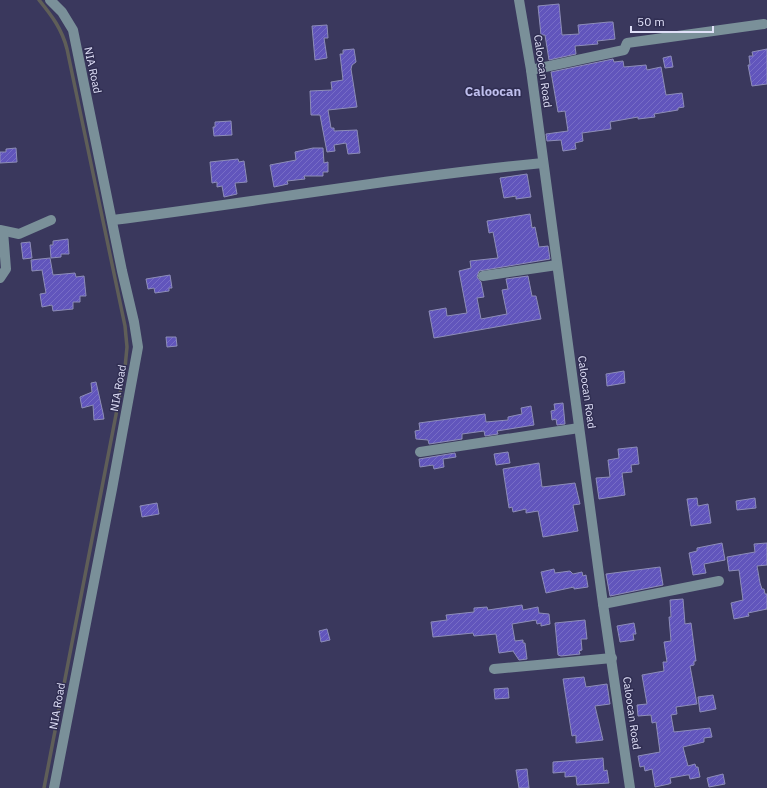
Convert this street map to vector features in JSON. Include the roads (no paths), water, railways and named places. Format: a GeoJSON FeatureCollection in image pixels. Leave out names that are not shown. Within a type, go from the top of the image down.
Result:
{"type":"FeatureCollection","features":[{"type":"Feature","properties":{"kind":"street","name":"NIA Road"},"geometry":{"type":"LineString","coordinates":[[50,0],[62,12],[73,30],[134,322],[138,348],[54,788]]}},
{"type":"Feature","properties":{"kind":"street","name":"Caloocan Road"},"geometry":{"type":"LineString","coordinates":[[519,0],[531,70],[603,604],[630,788]]}},
{"type":"Feature","properties":{"kind":"street"},"geometry":{"type":"LineString","coordinates":[[531,70],[624,50],[627,43],[764,24]]}},
{"type":"Feature","properties":{"kind":"street"},"geometry":{"type":"LineString","coordinates":[[113,220],[457,171],[543,163]]}},
{"type":"Feature","properties":{"kind":"street"},"geometry":{"type":"LineString","coordinates":[[0,278],[6,269],[2,230],[19,234],[51,220]]}},
{"type":"Feature","properties":{"kind":"street"},"geometry":{"type":"LineString","coordinates":[[483,276],[557,265]]}},
{"type":"Feature","properties":{"kind":"street"},"geometry":{"type":"LineString","coordinates":[[420,452],[579,428]]}},
{"type":"Feature","properties":{"kind":"street"},"geometry":{"type":"LineString","coordinates":[[603,604],[719,581]]}},
{"type":"Feature","properties":{"kind":"street"},"geometry":{"type":"LineString","coordinates":[[494,669],[612,658]]}},
{"type":"Feature","properties":{"kind":"waterway"},"geometry":{"type":"LineString","coordinates":[[39,0],[56,23],[67,49],[125,326],[127,347],[125,368],[44,788]]}},
{"type":"Feature","properties":{"kind":"district","name":"Caloocan"},"geometry":{"type":"Point","coordinates":[493,91]}}]}
